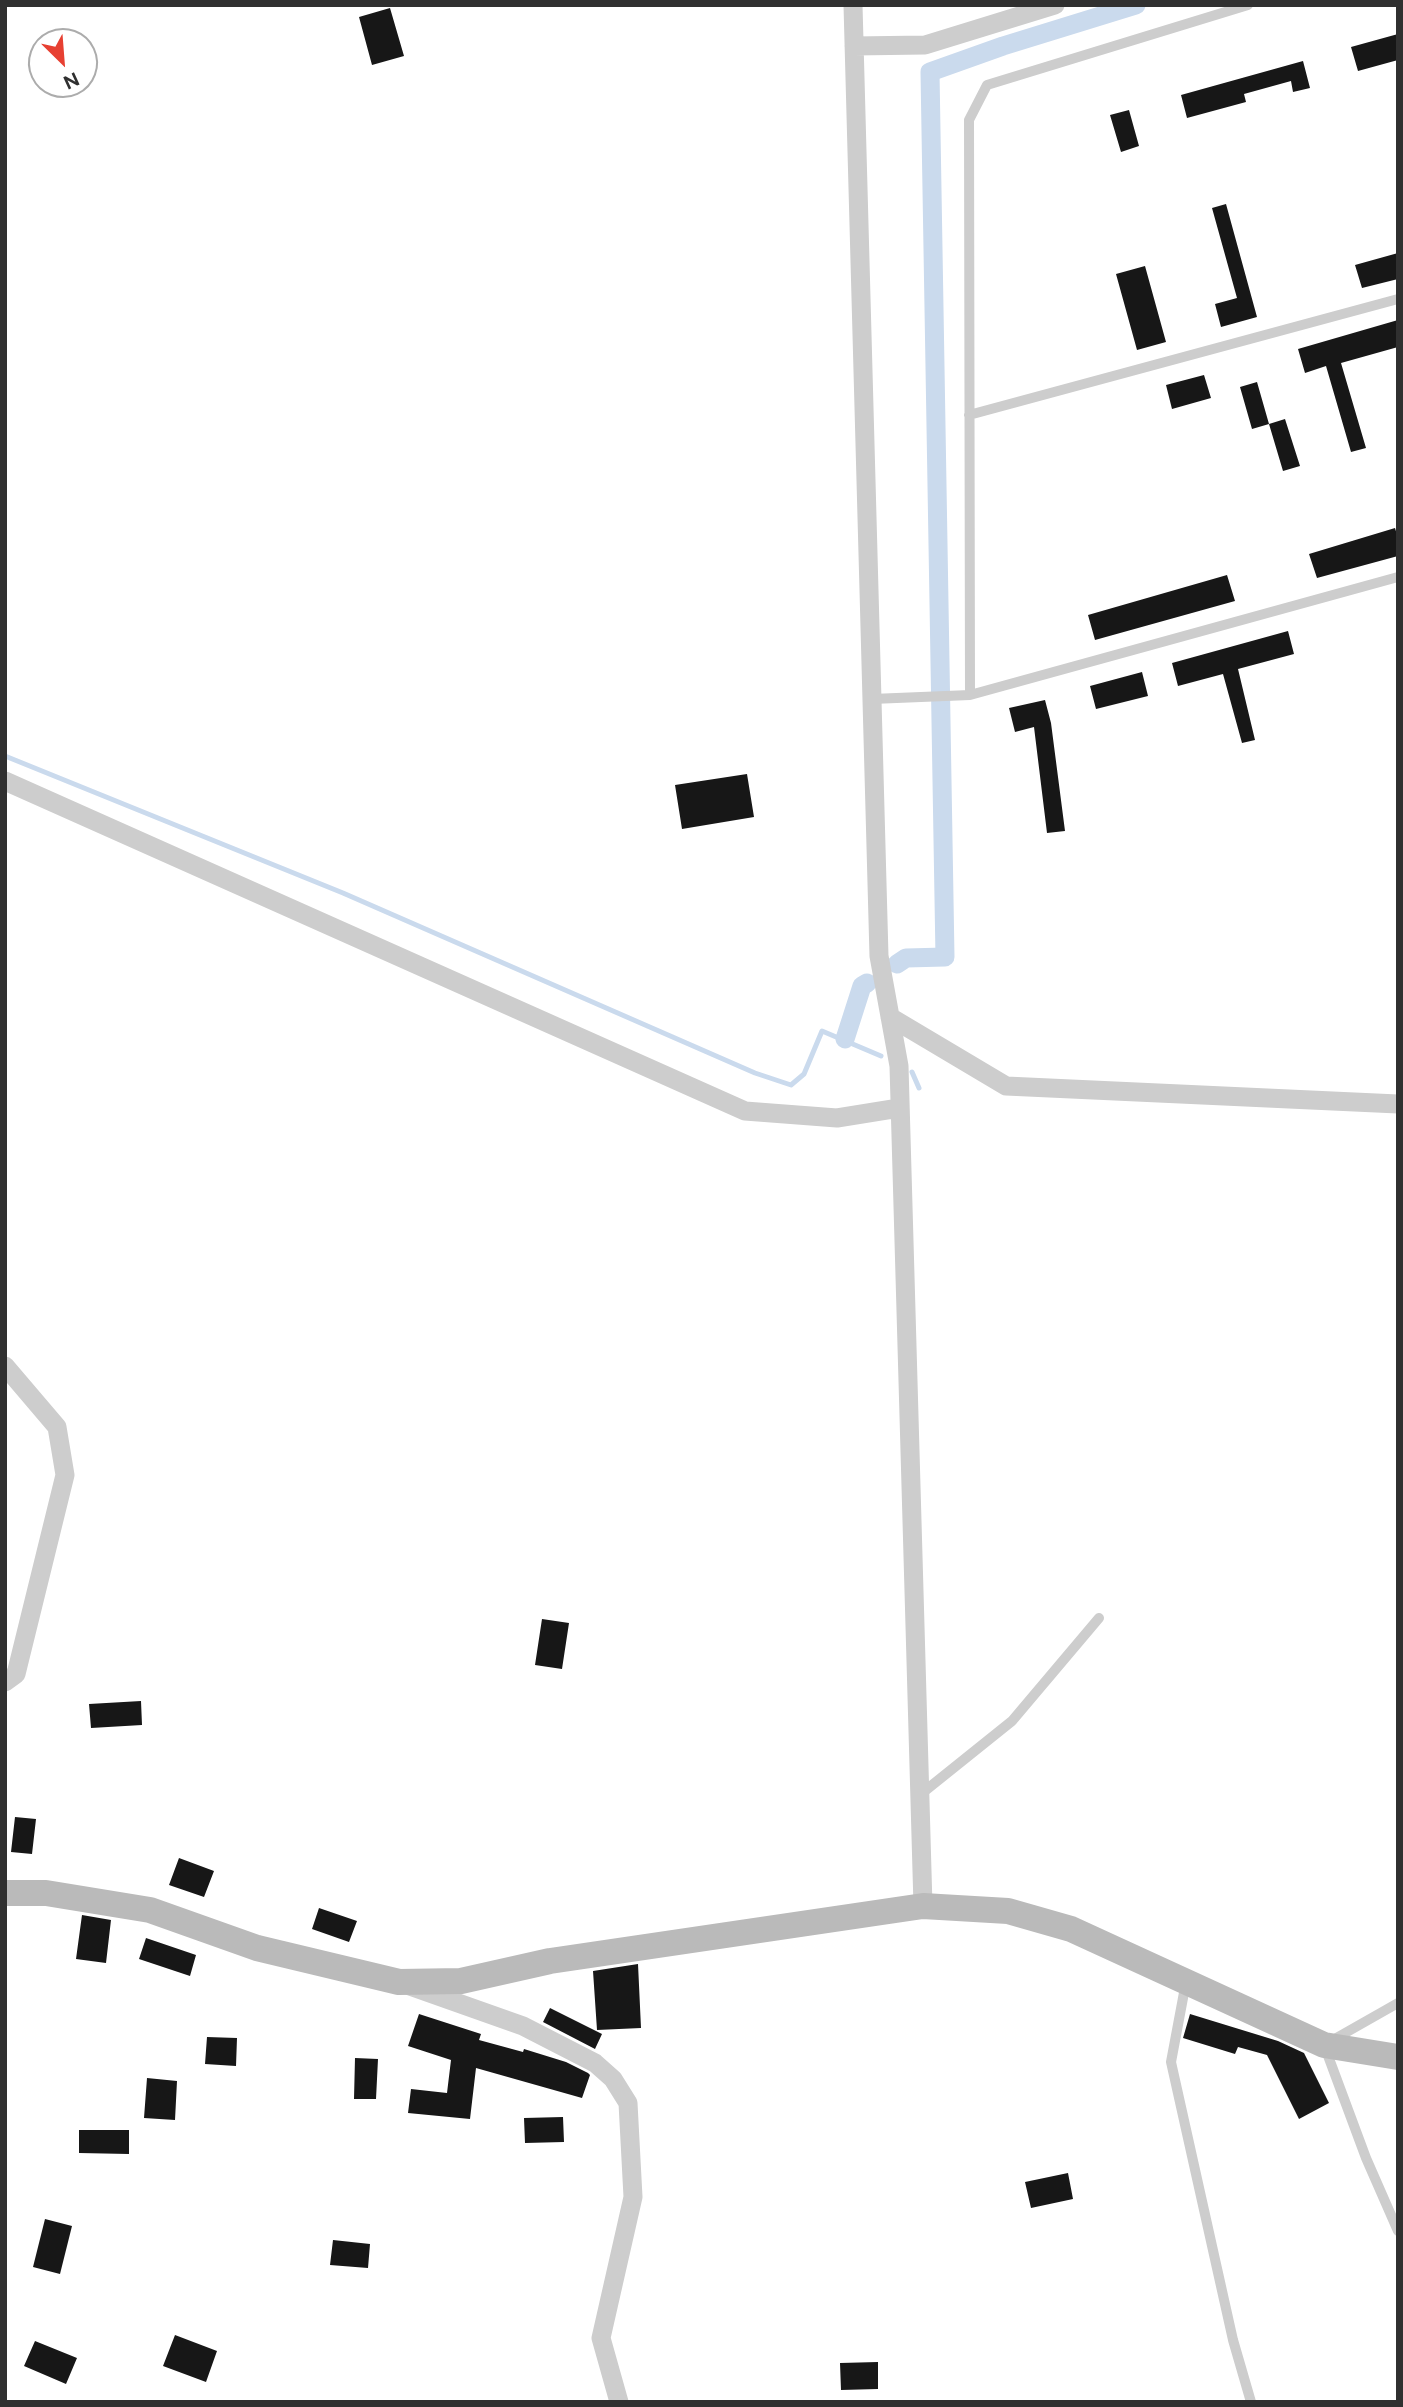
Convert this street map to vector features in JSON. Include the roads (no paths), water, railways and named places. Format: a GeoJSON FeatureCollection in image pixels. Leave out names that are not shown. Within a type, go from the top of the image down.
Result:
{"type":"FeatureCollection","features":[{"type":"Feature","properties":{"kind":"street"},"geometry":{"type":"LineString","coordinates":[[853,5],[879,956],[899,1066],[923,1906]]}},
{"type":"Feature","properties":{"kind":"street"},"geometry":{"type":"LineString","coordinates":[[854,46],[925,45],[1055,5]]}},
{"type":"Feature","properties":{"kind":"street"},"geometry":{"type":"LineString","coordinates":[[5,780],[745,1111],[837,1118],[899,1108]]}},
{"type":"Feature","properties":{"kind":"street"},"geometry":{"type":"LineString","coordinates":[[890,1017],[1006,1086],[1398,1104]]}},
{"type":"Feature","properties":{"kind":"street"},"geometry":{"type":"LineString","coordinates":[[5,1366],[57,1427],[65,1475],[16,1674],[5,1682]]}},
{"type":"Feature","properties":{"kind":"street"},"geometry":{"type":"LineString","coordinates":[[5,1894],[46,1893],[150,1910],[257,1948],[399,1982],[523,2026],[595,2063],[613,2079],[628,2103],[633,2197],[601,2338],[619,2402]]}},
{"type":"Feature","properties":{"kind":"street"},"geometry":{"type":"LineString","coordinates":[[399,1982],[461,1981],[550,1961],[923,1906],[1008,1911],[1071,1929],[1324,2045],[1398,2057]]}},
{"type":"Feature","properties":{"kind":"lane"},"geometry":{"type":"LineString","coordinates":[[969,695],[969,120],[987,85],[1248,5]]}},
{"type":"Feature","properties":{"kind":"lane"},"geometry":{"type":"LineString","coordinates":[[969,415],[1398,299]]}},
{"type":"Feature","properties":{"kind":"lane"},"geometry":{"type":"LineString","coordinates":[[872,699],[969,695],[1398,577]]}},
{"type":"Feature","properties":{"kind":"lane"},"geometry":{"type":"LineString","coordinates":[[920,1794],[1012,1721],[1099,1618]]}},
{"type":"Feature","properties":{"kind":"lane"},"geometry":{"type":"LineString","coordinates":[[1186,1982],[1171,2062],[1233,2340],[1251,2402]]}},
{"type":"Feature","properties":{"kind":"lane"},"geometry":{"type":"LineString","coordinates":[[1398,2003],[1324,2045],[1366,2158],[1398,2231]]}},
{"type":"Feature","properties":{"kind":"waterway"},"geometry":{"type":"LineString","coordinates":[[897,964],[906,958],[945,957],[930,72],[1003,46],[1136,5]]}},
{"type":"Feature","properties":{"kind":"waterway"},"geometry":{"type":"LineString","coordinates":[[5,756],[343,893],[755,1073],[791,1085],[804,1074],[822,1031],[881,1056]]}},
{"type":"Feature","properties":{"kind":"waterway"},"geometry":{"type":"LineString","coordinates":[[845,1039],[862,986],[867,983]]}},
{"type":"Feature","properties":{"kind":"waterway"},"geometry":{"type":"LineString","coordinates":[[912,1072],[919,1088]]}}]}
